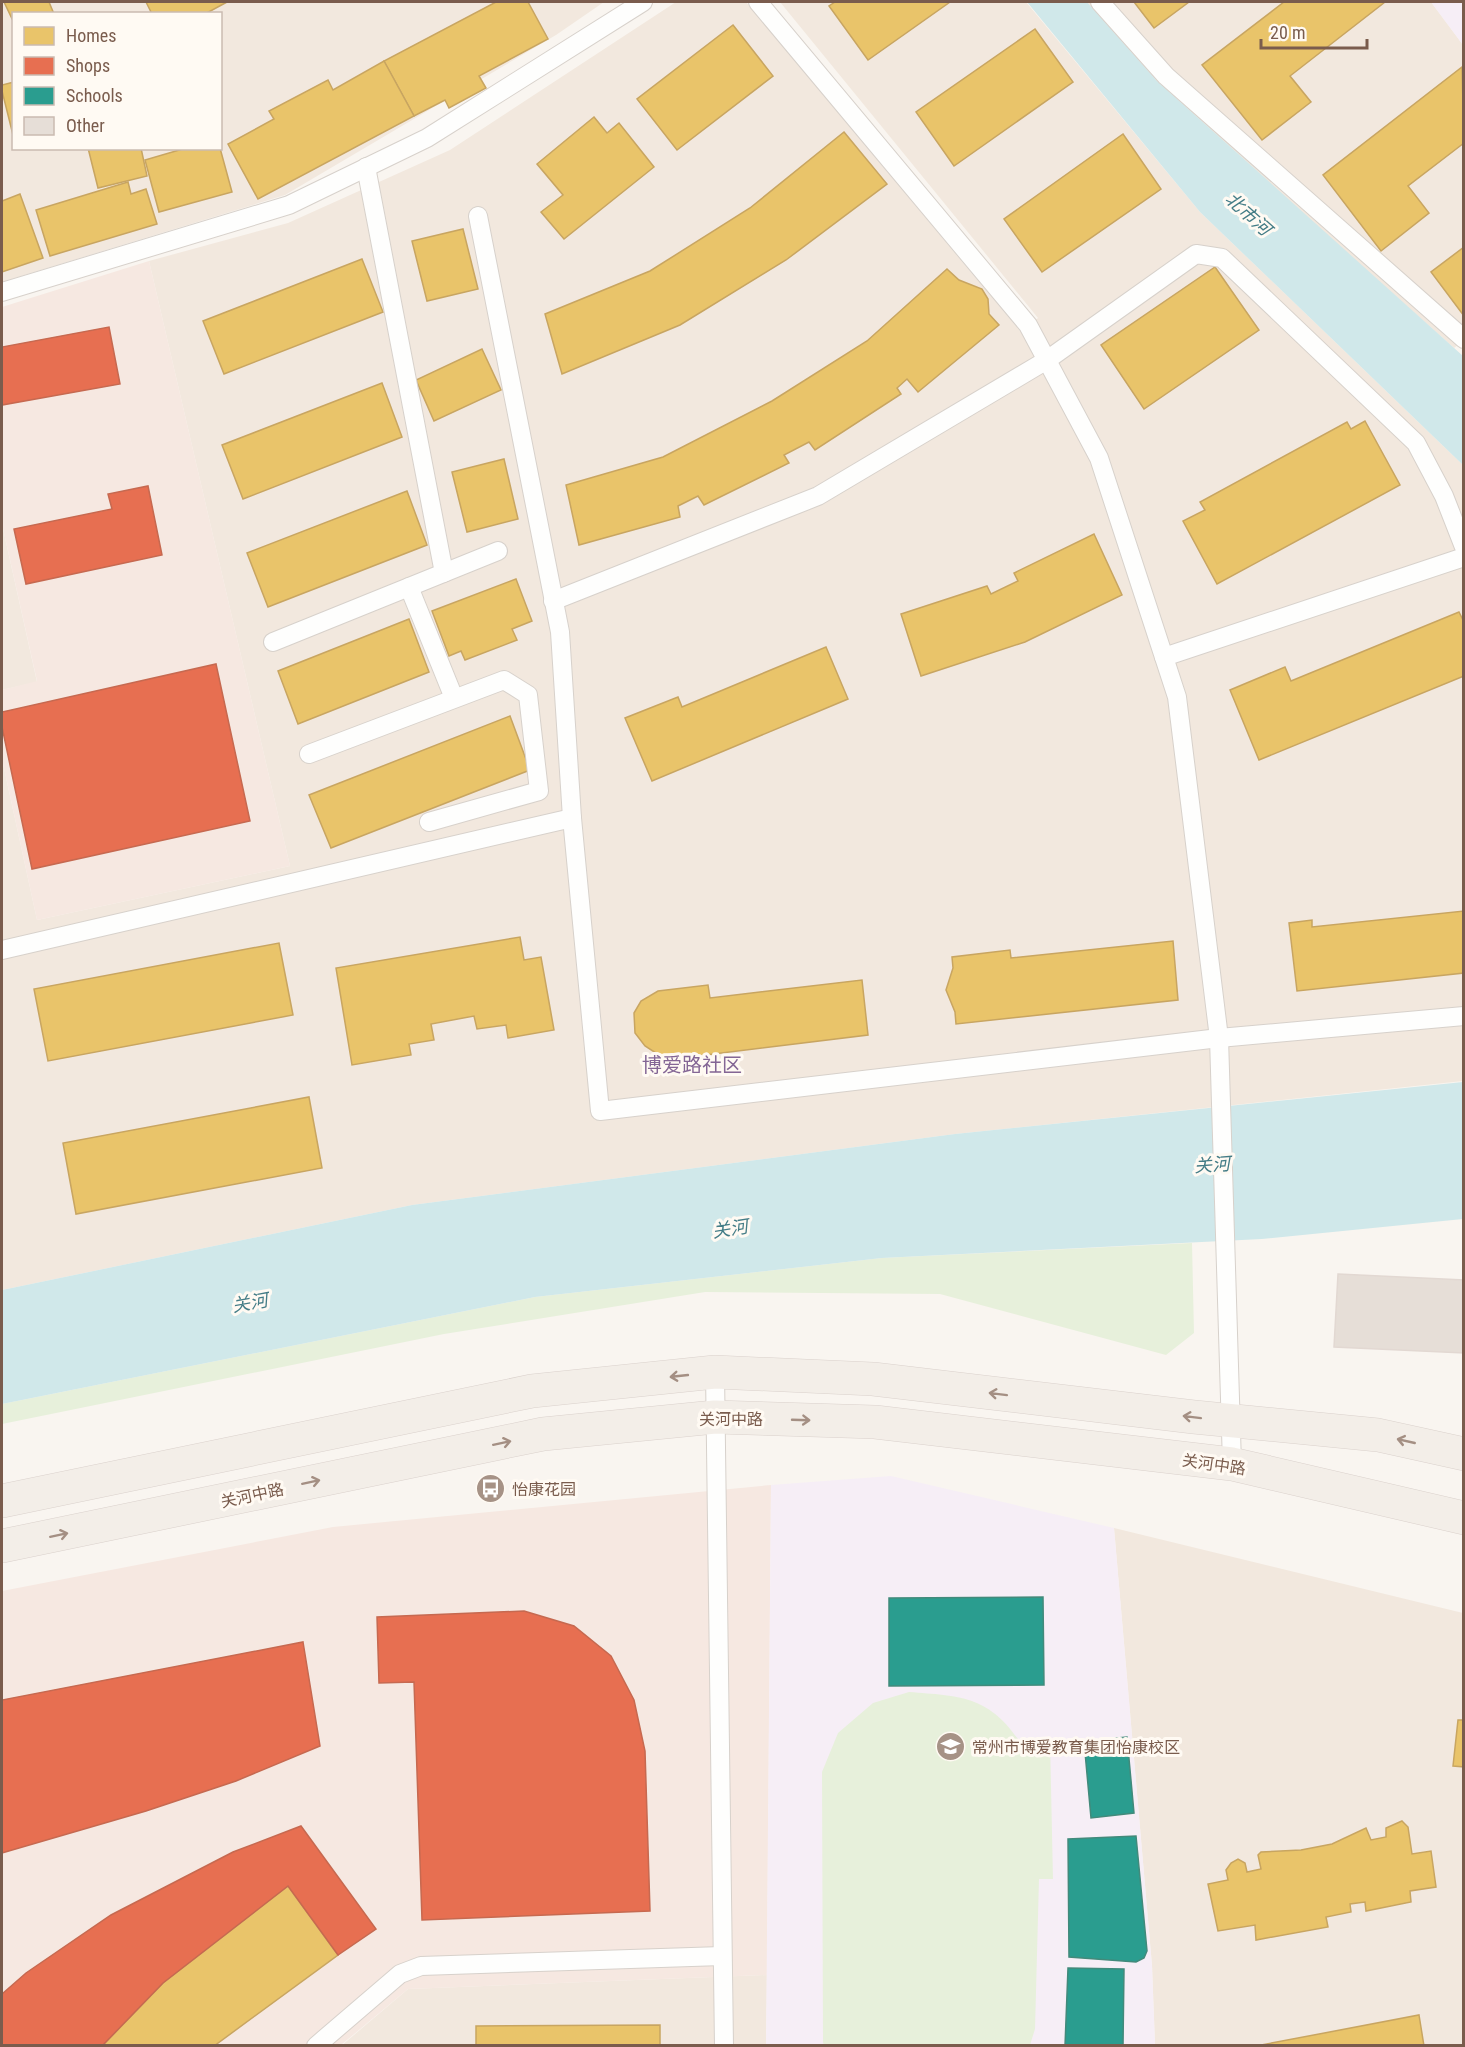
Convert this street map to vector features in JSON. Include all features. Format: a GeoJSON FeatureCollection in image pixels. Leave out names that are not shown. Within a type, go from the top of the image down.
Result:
{"type":"FeatureCollection","features":[{"type":"Feature","properties":{"kind":"main road"},"geometry":{"type":"LineString","coordinates":[[2,1501],[532,1391],[715,1372],[873,1378],[1231,1421],[1378,1435],[1464,1454]]}},
{"type":"Feature","properties":{"kind":"main road","name":"关河中路"},"geometry":{"type":"LineString","coordinates":[[2,1546],[543,1434],[715,1417],[875,1422],[1232,1464],[1464,1518]]}},
{"type":"Feature","properties":{"kind":"lane"},"geometry":{"type":"LineString","coordinates":[[2,292],[289,205],[428,138],[643,2]]}},
{"type":"Feature","properties":{"kind":"lane"},"geometry":{"type":"LineString","coordinates":[[758,2],[1028,325],[1099,458],[1177,697],[1219,1038],[1228,1273],[1232,1464]]}},
{"type":"Feature","properties":{"kind":"lane"},"geometry":{"type":"LineString","coordinates":[[1100,2],[1166,76],[1464,339]]}},
{"type":"Feature","properties":{"kind":"lane"},"geometry":{"type":"LineString","coordinates":[[366,168],[444,573]]}},
{"type":"Feature","properties":{"kind":"lane"},"geometry":{"type":"LineString","coordinates":[[478,216],[560,632],[572,818],[600,1111],[1219,1038],[1464,1016]]}},
{"type":"Feature","properties":{"kind":"lane"},"geometry":{"type":"LineString","coordinates":[[553,601],[818,496],[1047,360],[1196,254],[1222,258],[1416,443],[1444,496],[1464,547]]}},
{"type":"Feature","properties":{"kind":"lane"},"geometry":{"type":"LineString","coordinates":[[273,642],[498,551]]}},
{"type":"Feature","properties":{"kind":"lane"},"geometry":{"type":"LineString","coordinates":[[1164,657],[1464,557]]}},
{"type":"Feature","properties":{"kind":"lane"},"geometry":{"type":"LineString","coordinates":[[409,587],[454,698]]}},
{"type":"Feature","properties":{"kind":"lane"},"geometry":{"type":"LineString","coordinates":[[309,754],[504,680],[528,695],[539,791],[429,822]]}},
{"type":"Feature","properties":{"kind":"lane"},"geometry":{"type":"LineString","coordinates":[[2,950],[572,818]]}},
{"type":"Feature","properties":{"kind":"lane"},"geometry":{"type":"LineString","coordinates":[[715,1372],[723,2046]]}},
{"type":"Feature","properties":{"kind":"lane"},"geometry":{"type":"LineString","coordinates":[[316,2046],[400,1974],[421,1966],[722,1956]]}},
{"type":"Feature","properties":{"kind":"shaded area"},"geometry":{"type":"Polygon","coordinates":[[[2,2],[604,2],[556,35],[285,195],[2,282],[2,2]]]}},
{"type":"Feature","properties":{"kind":"shaded area"},"geometry":{"type":"Polygon","coordinates":[[[676,2],[746,2],[1020,331],[1038,318],[780,2],[1026,2],[1200,212],[1463,465],[1463,1081],[955,1134],[412,1205],[2,1290],[2,759],[37,920],[290,866],[149,261],[288,223],[450,150],[676,2]]]}},
{"type":"Feature","properties":{"kind":"shaded area"},"geometry":{"type":"Polygon","coordinates":[[[1087,2],[1431,2],[1463,45],[1463,341],[1454,348],[1356,261],[1157,81],[1087,2]]]}},
{"type":"Feature","properties":{"kind":"shaded area"},"geometry":{"type":"Polygon","coordinates":[[[1431,2],[1463,2],[1463,45],[1431,2]]]}},
{"type":"Feature","properties":{"kind":"shaded area"},"geometry":{"type":"Polygon","coordinates":[[[149,261],[290,866],[37,920],[2,759],[2,690],[37,681],[2,524],[2,307],[149,261]]]}},
{"type":"Feature","properties":{"kind":"shaded area"},"geometry":{"type":"Polygon","coordinates":[[[2,524],[37,682],[2,690],[2,524]]]}},
{"type":"Feature","properties":{"kind":"shaded area","name":"常州市博爱教育集团怡康校区"},"geometry":{"type":"Polygon","coordinates":[[[891,1476],[1114,1528],[1152,1966],[1155,2045],[766,2046],[771,1485],[891,1476]]]}},
{"type":"Feature","properties":{"kind":"shaded area"},"geometry":{"type":"Polygon","coordinates":[[[771,1485],[767,1975],[408,1989],[341,2045],[2,2046],[2,1591],[333,1527],[771,1485]]]}},
{"type":"Feature","properties":{"kind":"shaded area"},"geometry":{"type":"Polygon","coordinates":[[[1114,1528],[1463,1613],[1463,2045],[1155,2045],[1152,1966],[1114,1528]]]}},
{"type":"Feature","properties":{"kind":"shaded area"},"geometry":{"type":"Polygon","coordinates":[[[767,1975],[766,2045],[341,2046],[408,1989],[767,1975]]]}},
{"type":"Feature","properties":{"kind":"green space"},"geometry":{"type":"Polygon","coordinates":[[[1192,1243],[1194,1333],[1166,1355],[940,1294],[705,1292],[444,1334],[2,1424],[2,1404],[535,1297],[882,1258],[1192,1243]]]}},
{"type":"Feature","properties":{"kind":"green space"},"geometry":{"type":"Polygon","coordinates":[[[909,1692],[959,1697],[972,1701],[997,1715],[1020,1742],[1050,1740],[1053,1879],[1039,1879],[1035,2029],[1030,2045],[824,2046],[822,1772],[838,1733],[873,1703],[909,1692]]]}},
{"type":"Feature","properties":{"kind":"water","name":"北市河"},"geometry":{"type":"Polygon","coordinates":[[[1027,2],[1087,2],[1157,81],[1463,356],[1463,465],[1200,212],[1027,2]]]}},
{"type":"Feature","properties":{"kind":"water","name":"关河"},"geometry":{"type":"Polygon","coordinates":[[[1463,1082],[1463,1219],[1262,1239],[882,1258],[535,1297],[2,1404],[2,1290],[412,1205],[955,1134],[1463,1082]]]}},
{"type":"Feature","properties":{"kind":"building: Homes"},"geometry":{"type":"Polygon","coordinates":[[[4,2],[49,2],[53,12],[12,12],[12,19],[4,2]]]}},
{"type":"Feature","properties":{"kind":"building: Homes"},"geometry":{"type":"Polygon","coordinates":[[[146,2],[227,2],[209,12],[151,12],[146,2]]]}},
{"type":"Feature","properties":{"kind":"building: Homes"},"geometry":{"type":"Polygon","coordinates":[[[496,2],[528,2],[548,39],[479,76],[486,88],[449,108],[445,100],[414,116],[384,61],[496,2]]]}},
{"type":"Feature","properties":{"kind":"building: Homes"},"geometry":{"type":"Polygon","coordinates":[[[835,2],[950,2],[868,60],[829,6],[835,2]]]}},
{"type":"Feature","properties":{"kind":"building: Homes"},"geometry":{"type":"Polygon","coordinates":[[[1134,2],[1189,2],[1154,28],[1134,2]]]}},
{"type":"Feature","properties":{"kind":"building: Homes"},"geometry":{"type":"Polygon","coordinates":[[[1284,2],[1385,2],[1290,76],[1311,102],[1262,140],[1202,65],[1284,2]]]}},
{"type":"Feature","properties":{"kind":"building: Homes"},"geometry":{"type":"Polygon","coordinates":[[[733,25],[773,76],[677,150],[637,99],[733,25]]]}},
{"type":"Feature","properties":{"kind":"building: Homes"},"geometry":{"type":"Polygon","coordinates":[[[1035,29],[1073,82],[954,166],[916,112],[1035,29]]]}},
{"type":"Feature","properties":{"kind":"building: Homes"},"geometry":{"type":"Polygon","coordinates":[[[384,61],[414,116],[258,199],[228,144],[274,119],[269,111],[328,80],[333,90],[384,61]]]}},
{"type":"Feature","properties":{"kind":"building: Homes"},"geometry":{"type":"Polygon","coordinates":[[[1462,67],[1464,143],[1408,186],[1429,213],[1381,251],[1323,175],[1462,67]]]}},
{"type":"Feature","properties":{"kind":"building: Homes"},"geometry":{"type":"Polygon","coordinates":[[[12,82],[12,131],[2,91],[2,85],[12,82]]]}},
{"type":"Feature","properties":{"kind":"building: Homes"},"geometry":{"type":"Polygon","coordinates":[[[594,117],[607,133],[619,123],[654,167],[564,239],[541,212],[563,195],[537,164],[594,117]]]}},
{"type":"Feature","properties":{"kind":"building: Homes"},"geometry":{"type":"Polygon","coordinates":[[[844,132],[887,184],[786,260],[680,325],[562,374],[545,314],[650,271],[750,208],[844,132]]]}},
{"type":"Feature","properties":{"kind":"building: Homes"},"geometry":{"type":"Polygon","coordinates":[[[1123,134],[1161,189],[1042,272],[1004,219],[1123,134]]]}},
{"type":"Feature","properties":{"kind":"building: Homes"},"geometry":{"type":"Polygon","coordinates":[[[88,150],[141,150],[147,176],[98,188],[88,150]]]}},
{"type":"Feature","properties":{"kind":"building: Homes"},"geometry":{"type":"Polygon","coordinates":[[[179,150],[221,150],[232,192],[159,212],[145,160],[179,150]]]}},
{"type":"Feature","properties":{"kind":"building: Homes"},"geometry":{"type":"Polygon","coordinates":[[[128,182],[131,194],[146,189],[157,224],[50,256],[36,210],[128,182]]]}},
{"type":"Feature","properties":{"kind":"building: Homes"},"geometry":{"type":"Polygon","coordinates":[[[20,194],[43,258],[2,272],[2,201],[20,194]]]}},
{"type":"Feature","properties":{"kind":"building: Homes"},"geometry":{"type":"Polygon","coordinates":[[[463,229],[478,289],[427,301],[412,241],[463,229]]]}},
{"type":"Feature","properties":{"kind":"building: Homes"},"geometry":{"type":"Polygon","coordinates":[[[1464,247],[1464,316],[1431,272],[1464,247]]]}},
{"type":"Feature","properties":{"kind":"building: Homes"},"geometry":{"type":"Polygon","coordinates":[[[362,259],[383,312],[224,374],[203,321],[362,259]]]}},
{"type":"Feature","properties":{"kind":"building: Homes"},"geometry":{"type":"Polygon","coordinates":[[[1215,267],[1259,330],[1144,409],[1101,345],[1215,267]]]}},
{"type":"Feature","properties":{"kind":"building: Homes"},"geometry":{"type":"Polygon","coordinates":[[[947,269],[959,280],[982,289],[988,299],[989,314],[999,325],[918,392],[907,379],[897,388],[901,394],[815,450],[809,442],[784,455],[789,463],[704,505],[698,496],[678,506],[680,517],[579,545],[566,485],[663,457],[772,401],[867,341],[947,269]]]}},
{"type":"Feature","properties":{"kind":"building: Homes"},"geometry":{"type":"Polygon","coordinates":[[[482,349],[501,390],[434,421],[416,380],[482,349]]]}},
{"type":"Feature","properties":{"kind":"building: Homes"},"geometry":{"type":"Polygon","coordinates":[[[382,383],[402,437],[243,499],[222,445],[382,383]]]}},
{"type":"Feature","properties":{"kind":"building: Homes"},"geometry":{"type":"Polygon","coordinates":[[[1365,421],[1400,485],[1217,584],[1183,521],[1205,510],[1200,502],[1347,422],[1351,429],[1365,421]]]}},
{"type":"Feature","properties":{"kind":"building: Homes"},"geometry":{"type":"Polygon","coordinates":[[[504,459],[518,519],[467,532],[452,472],[504,459]]]}},
{"type":"Feature","properties":{"kind":"building: Homes"},"geometry":{"type":"Polygon","coordinates":[[[407,491],[427,545],[268,607],[247,553],[407,491]]]}},
{"type":"Feature","properties":{"kind":"building: Homes"},"geometry":{"type":"Polygon","coordinates":[[[1094,534],[1122,595],[1025,642],[921,676],[901,614],[987,586],[991,594],[1018,581],[1014,573],[1094,534]]]}},
{"type":"Feature","properties":{"kind":"building: Homes"},"geometry":{"type":"Polygon","coordinates":[[[516,579],[532,621],[512,629],[517,640],[465,660],[461,651],[449,656],[432,611],[516,579]]]}},
{"type":"Feature","properties":{"kind":"building: Homes"},"geometry":{"type":"Polygon","coordinates":[[[1459,612],[1464,622],[1464,676],[1259,760],[1230,690],[1285,667],[1291,681],[1459,612]]]}},
{"type":"Feature","properties":{"kind":"building: Homes"},"geometry":{"type":"Polygon","coordinates":[[[409,619],[429,672],[298,724],[278,671],[409,619]]]}},
{"type":"Feature","properties":{"kind":"building: Homes"},"geometry":{"type":"Polygon","coordinates":[[[826,647],[848,699],[652,781],[625,718],[678,697],[682,707],[826,647]]]}},
{"type":"Feature","properties":{"kind":"building: Homes"},"geometry":{"type":"Polygon","coordinates":[[[510,716],[530,770],[331,848],[309,795],[510,716]]]}},
{"type":"Feature","properties":{"kind":"building: Homes"},"geometry":{"type":"Polygon","coordinates":[[[1464,911],[1464,973],[1297,991],[1289,923],[1312,920],[1312,927],[1464,911]]]}},
{"type":"Feature","properties":{"kind":"building: Homes"},"geometry":{"type":"Polygon","coordinates":[[[520,937],[524,960],[541,957],[554,1030],[508,1038],[506,1025],[477,1029],[474,1016],[431,1024],[434,1040],[409,1044],[411,1055],[352,1065],[336,968],[520,937]]]}},
{"type":"Feature","properties":{"kind":"building: Homes"},"geometry":{"type":"Polygon","coordinates":[[[1173,941],[1178,1000],[956,1024],[955,1012],[946,990],[953,968],[952,957],[1010,950],[1011,958],[1173,941]]]}},
{"type":"Feature","properties":{"kind":"building: Homes"},"geometry":{"type":"Polygon","coordinates":[[[279,943],[293,1015],[48,1061],[34,989],[279,943]]]}},
{"type":"Feature","properties":{"kind":"building: Homes"},"geometry":{"type":"Polygon","coordinates":[[[862,980],[868,1035],[657,1061],[656,1053],[645,1046],[635,1033],[634,1013],[641,1001],[658,991],[708,985],[710,998],[862,980]]]}},
{"type":"Feature","properties":{"kind":"building: Homes"},"geometry":{"type":"Polygon","coordinates":[[[309,1097],[322,1168],[76,1214],[63,1143],[309,1097]]]}},
{"type":"Feature","properties":{"kind":"building: Homes"},"geometry":{"type":"Polygon","coordinates":[[[1464,1713],[1464,1767],[1453,1766],[1458,1720],[1463,1720],[1464,1713]]]}},
{"type":"Feature","properties":{"kind":"building: Homes"},"geometry":{"type":"Polygon","coordinates":[[[1402,1821],[1408,1827],[1412,1854],[1431,1851],[1436,1887],[1410,1891],[1411,1902],[1366,1911],[1365,1902],[1350,1904],[1351,1912],[1326,1917],[1328,1927],[1256,1940],[1255,1925],[1218,1931],[1208,1884],[1228,1880],[1226,1870],[1231,1863],[1238,1859],[1245,1863],[1247,1872],[1261,1869],[1258,1855],[1261,1852],[1301,1850],[1332,1844],[1366,1828],[1371,1840],[1386,1837],[1386,1828],[1402,1821]]]}},
{"type":"Feature","properties":{"kind":"building: Homes"},"geometry":{"type":"Polygon","coordinates":[[[288,1886],[338,1955],[214,2046],[102,2046],[163,1983],[288,1886]]]}},
{"type":"Feature","properties":{"kind":"building: Homes"},"geometry":{"type":"Polygon","coordinates":[[[1419,2015],[1424,2046],[1256,2046],[1419,2015]]]}},
{"type":"Feature","properties":{"kind":"building: Homes"},"geometry":{"type":"Polygon","coordinates":[[[660,2025],[660,2046],[476,2046],[476,2026],[660,2025]]]}},
{"type":"Feature","properties":{"kind":"building: Shops"},"geometry":{"type":"Polygon","coordinates":[[[109,327],[120,384],[2,405],[2,347],[109,327]]]}},
{"type":"Feature","properties":{"kind":"building: Shops"},"geometry":{"type":"Polygon","coordinates":[[[148,486],[162,555],[26,584],[14,529],[112,509],[108,494],[148,486]]]}},
{"type":"Feature","properties":{"kind":"building: Shops"},"geometry":{"type":"Polygon","coordinates":[[[216,664],[250,821],[32,869],[2,727],[2,712],[216,664]]]}},
{"type":"Feature","properties":{"kind":"building: Shops"},"geometry":{"type":"Polygon","coordinates":[[[524,1611],[574,1626],[611,1656],[634,1700],[645,1751],[650,1911],[422,1920],[414,1682],[379,1683],[377,1617],[524,1611]]]}},
{"type":"Feature","properties":{"kind":"building: Shops"},"geometry":{"type":"Polygon","coordinates":[[[303,1642],[320,1746],[236,1781],[146,1811],[2,1853],[2,1700],[303,1642]]]}},
{"type":"Feature","properties":{"kind":"building: Shops"},"geometry":{"type":"Polygon","coordinates":[[[301,1826],[376,1929],[338,1955],[288,1886],[163,1983],[102,2046],[2,2046],[2,1994],[26,1973],[111,1915],[233,1852],[301,1826]]]}},
{"type":"Feature","properties":{"kind":"building: Schools"},"geometry":{"type":"Polygon","coordinates":[[[1043,1597],[1044,1685],[889,1686],[889,1598],[1043,1597]]]}},
{"type":"Feature","properties":{"kind":"building: Schools"},"geometry":{"type":"Polygon","coordinates":[[[1127,1737],[1134,1813],[1091,1818],[1084,1741],[1127,1737]]]}},
{"type":"Feature","properties":{"kind":"building: Schools"},"geometry":{"type":"Polygon","coordinates":[[[1136,1836],[1147,1951],[1144,1958],[1136,1962],[1069,1957],[1068,1839],[1136,1836]]]}},
{"type":"Feature","properties":{"kind":"building: Schools"},"geometry":{"type":"Polygon","coordinates":[[[1068,1968],[1124,1969],[1123,2046],[1065,2046],[1068,1968]]]}},
{"type":"Feature","properties":{"kind":"building: Other"},"geometry":{"type":"Polygon","coordinates":[[[1338,1274],[1464,1280],[1464,1353],[1334,1347],[1338,1274]]]}},
{"type":"Feature","properties":{"kind":"place","name":"怡康花园"},"geometry":{"type":"Point","coordinates":[491,1489]}},
{"type":"Feature","properties":{"kind":"place","name":"常州市博爱教育集团怡康校区"},"geometry":{"type":"Point","coordinates":[951,1747]}},
{"type":"Feature","properties":{"kind":"district","name":"博爱路社区"},"geometry":{"type":"Point","coordinates":[692,1065]}}]}
